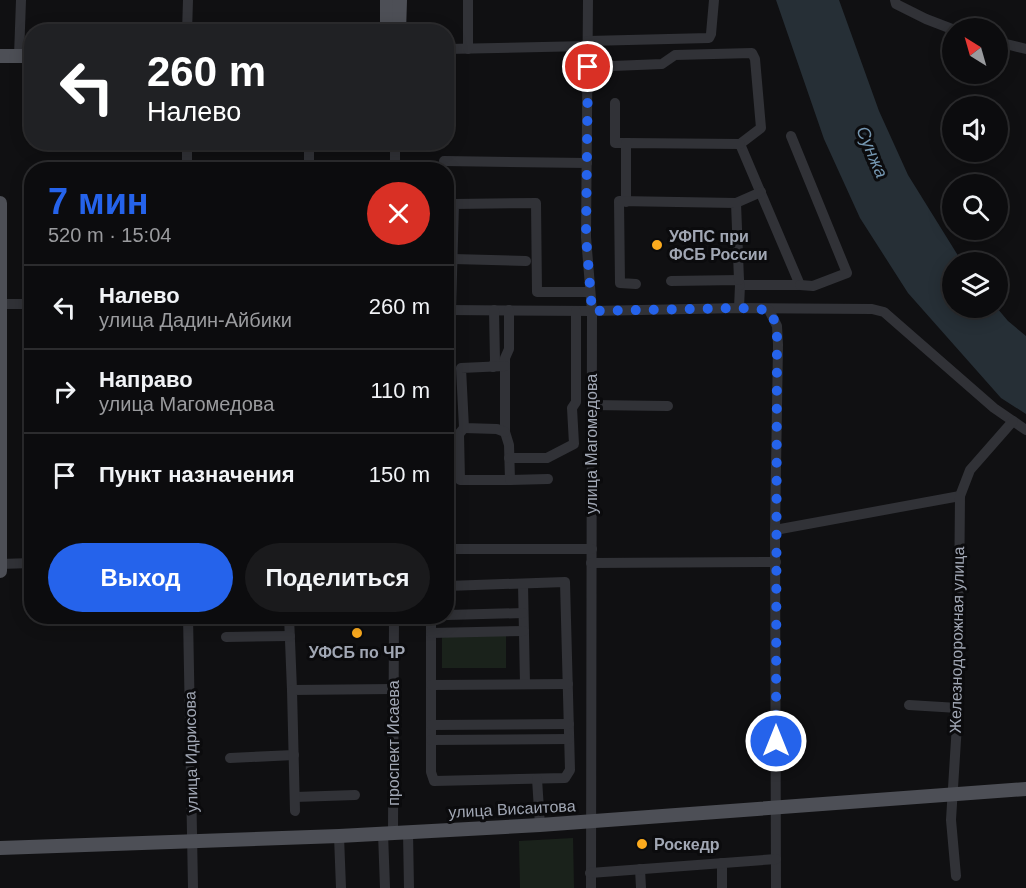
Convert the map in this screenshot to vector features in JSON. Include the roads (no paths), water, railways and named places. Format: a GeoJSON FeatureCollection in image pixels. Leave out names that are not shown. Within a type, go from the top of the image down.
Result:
{"type":"FeatureCollection","features":[{"type":"Feature","properties":{"kind":"main road"},"geometry":{"type":"LineString","coordinates":[[387,0],[387,24]]}},
{"type":"Feature","properties":{"kind":"main road"},"geometry":{"type":"LineString","coordinates":[[399,24],[400,0]]}},
{"type":"Feature","properties":{"kind":"main road"},"geometry":{"type":"LineString","coordinates":[[0,56],[24,56]]}},
{"type":"Feature","properties":{"kind":"main road"},"geometry":{"type":"LineString","coordinates":[[0,203],[0,571]]}},
{"type":"Feature","properties":{"kind":"main road","name":"улица Висаитова"},"geometry":{"type":"LineString","coordinates":[[0,848],[339,836],[540,825],[1026,789]]}},
{"type":"Feature","properties":{"kind":"street"},"geometry":{"type":"LineString","coordinates":[[21,0],[24,42]]}},
{"type":"Feature","properties":{"kind":"street"},"geometry":{"type":"LineString","coordinates":[[187,24],[188,0]]}},
{"type":"Feature","properties":{"kind":"street"},"geometry":{"type":"LineString","coordinates":[[468,0],[468,49]]}},
{"type":"Feature","properties":{"kind":"street","name":"улица Магомедова"},"geometry":{"type":"LineString","coordinates":[[588,0],[586,237],[592,311],[591,888]]}},
{"type":"Feature","properties":{"kind":"street"},"geometry":{"type":"LineString","coordinates":[[454,49],[709,38],[714,0]]}},
{"type":"Feature","properties":{"kind":"street"},"geometry":{"type":"LineString","coordinates":[[895,0],[896,4],[942,25]]}},
{"type":"Feature","properties":{"kind":"street"},"geometry":{"type":"LineString","coordinates":[[1008,44],[1026,49]]}},
{"type":"Feature","properties":{"kind":"street"},"geometry":{"type":"LineString","coordinates":[[588,67],[662,64],[675,55],[752,53],[755,59],[761,128],[740,144],[615,143],[615,103]]}},
{"type":"Feature","properties":{"kind":"street"},"geometry":{"type":"LineString","coordinates":[[671,282],[740,282],[813,286],[847,273],[791,136]]}},
{"type":"Feature","properties":{"kind":"street"},"geometry":{"type":"LineString","coordinates":[[626,143],[626,201]]}},
{"type":"Feature","properties":{"kind":"street"},"geometry":{"type":"LineString","coordinates":[[740,144],[800,285]]}},
{"type":"Feature","properties":{"kind":"street"},"geometry":{"type":"LineString","coordinates":[[444,161],[587,163]]}},
{"type":"Feature","properties":{"kind":"street"},"geometry":{"type":"LineString","coordinates":[[636,284],[620,284],[619,201],[736,203],[761,192]]}},
{"type":"Feature","properties":{"kind":"street"},"geometry":{"type":"LineString","coordinates":[[454,204],[536,203],[537,292],[590,292]]}},
{"type":"Feature","properties":{"kind":"street"},"geometry":{"type":"LineString","coordinates":[[736,203],[740,308]]}},
{"type":"Feature","properties":{"kind":"street"},"geometry":{"type":"LineString","coordinates":[[454,260],[526,261]]}},
{"type":"Feature","properties":{"kind":"street"},"geometry":{"type":"LineString","coordinates":[[1,304],[24,304]]}},
{"type":"Feature","properties":{"kind":"street"},"geometry":{"type":"LineString","coordinates":[[454,310],[872,309],[884,312],[985,400],[1026,430]]}},
{"type":"Feature","properties":{"kind":"street"},"geometry":{"type":"LineString","coordinates":[[493,367],[495,361],[494,310]]}},
{"type":"Feature","properties":{"kind":"street"},"geometry":{"type":"LineString","coordinates":[[509,310],[509,349],[505,358],[505,432],[509,445],[510,480]]}},
{"type":"Feature","properties":{"kind":"street"},"geometry":{"type":"LineString","coordinates":[[769,310],[777,326],[778,345],[775,530],[776,888]]}},
{"type":"Feature","properties":{"kind":"street"},"geometry":{"type":"LineString","coordinates":[[509,458],[547,458],[574,444],[572,408],[576,402],[576,311]]}},
{"type":"Feature","properties":{"kind":"street"},"geometry":{"type":"LineString","coordinates":[[464,429],[461,368],[505,366]]}},
{"type":"Feature","properties":{"kind":"street"},"geometry":{"type":"LineString","coordinates":[[591,405],[668,406]]}},
{"type":"Feature","properties":{"kind":"street","name":"Железнодорожная улица"},"geometry":{"type":"LineString","coordinates":[[957,876],[951,820],[958,708],[960,496],[970,470],[1013,421]]}},
{"type":"Feature","properties":{"kind":"street"},"geometry":{"type":"LineString","coordinates":[[505,432],[497,429],[464,429],[459,434],[460,480],[548,479]]}},
{"type":"Feature","properties":{"kind":"street"},"geometry":{"type":"LineString","coordinates":[[775,530],[960,496]]}},
{"type":"Feature","properties":{"kind":"street"},"geometry":{"type":"LineString","coordinates":[[454,549],[591,549]]}},
{"type":"Feature","properties":{"kind":"street"},"geometry":{"type":"LineString","coordinates":[[591,563],[776,562]]}},
{"type":"Feature","properties":{"kind":"street"},"geometry":{"type":"LineString","coordinates":[[0,564],[24,563]]}},
{"type":"Feature","properties":{"kind":"street"},"geometry":{"type":"LineString","coordinates":[[431,624],[431,772],[434,781],[565,778],[570,770],[565,582],[454,586]]}},
{"type":"Feature","properties":{"kind":"street"},"geometry":{"type":"LineString","coordinates":[[523,584],[525,684]]}},
{"type":"Feature","properties":{"kind":"street"},"geometry":{"type":"LineString","coordinates":[[454,615],[523,613]]}},
{"type":"Feature","properties":{"kind":"street","name":"улица Идрисова"},"geometry":{"type":"LineString","coordinates":[[188,624],[193,888]]}},
{"type":"Feature","properties":{"kind":"street"},"geometry":{"type":"LineString","coordinates":[[289,624],[295,811]]}},
{"type":"Feature","properties":{"kind":"street","name":"проспект Исаева"},"geometry":{"type":"LineString","coordinates":[[385,888],[394,624]]}},
{"type":"Feature","properties":{"kind":"street"},"geometry":{"type":"LineString","coordinates":[[431,633],[524,631]]}},
{"type":"Feature","properties":{"kind":"street"},"geometry":{"type":"LineString","coordinates":[[226,637],[290,636]]}},
{"type":"Feature","properties":{"kind":"street"},"geometry":{"type":"LineString","coordinates":[[431,685],[568,684]]}},
{"type":"Feature","properties":{"kind":"street"},"geometry":{"type":"LineString","coordinates":[[292,690],[393,689]]}},
{"type":"Feature","properties":{"kind":"street"},"geometry":{"type":"LineString","coordinates":[[909,705],[958,708]]}},
{"type":"Feature","properties":{"kind":"street"},"geometry":{"type":"LineString","coordinates":[[431,725],[569,724]]}},
{"type":"Feature","properties":{"kind":"street"},"geometry":{"type":"LineString","coordinates":[[431,740],[569,739]]}},
{"type":"Feature","properties":{"kind":"street"},"geometry":{"type":"LineString","coordinates":[[230,758],[294,755]]}},
{"type":"Feature","properties":{"kind":"street"},"geometry":{"type":"LineString","coordinates":[[537,779],[540,825]]}},
{"type":"Feature","properties":{"kind":"street"},"geometry":{"type":"LineString","coordinates":[[295,797],[355,795]]}},
{"type":"Feature","properties":{"kind":"street"},"geometry":{"type":"LineString","coordinates":[[408,832],[409,888]]}},
{"type":"Feature","properties":{"kind":"street"},"geometry":{"type":"LineString","coordinates":[[339,836],[340,888]]}},
{"type":"Feature","properties":{"kind":"street"},"geometry":{"type":"LineString","coordinates":[[590,873],[776,859]]}},
{"type":"Feature","properties":{"kind":"street"},"geometry":{"type":"LineString","coordinates":[[722,863],[722,888]]}},
{"type":"Feature","properties":{"kind":"street"},"geometry":{"type":"LineString","coordinates":[[640,869],[641,888]]}},
{"type":"Feature","properties":{"kind":"water","name":"Сунжа"},"geometry":{"type":"Polygon","coordinates":[[[776,0],[839,0],[879,111],[908,175],[942,230],[942,240],[948,240],[956,252],[942,252],[942,318],[1005,318],[1026,336],[1026,414],[1001,398],[908,293],[860,218],[824,139],[776,0]]]}},
{"type":"Feature","properties":{"kind":"place","name":"УФПС при ФСБ России"},"geometry":{"type":"Point","coordinates":[657,245]}},
{"type":"Feature","properties":{"kind":"place","name":"УФСБ по ЧР"},"geometry":{"type":"Point","coordinates":[357,633]}},
{"type":"Feature","properties":{"kind":"place","name":"Роскедр"},"geometry":{"type":"Point","coordinates":[642,844]}}]}
